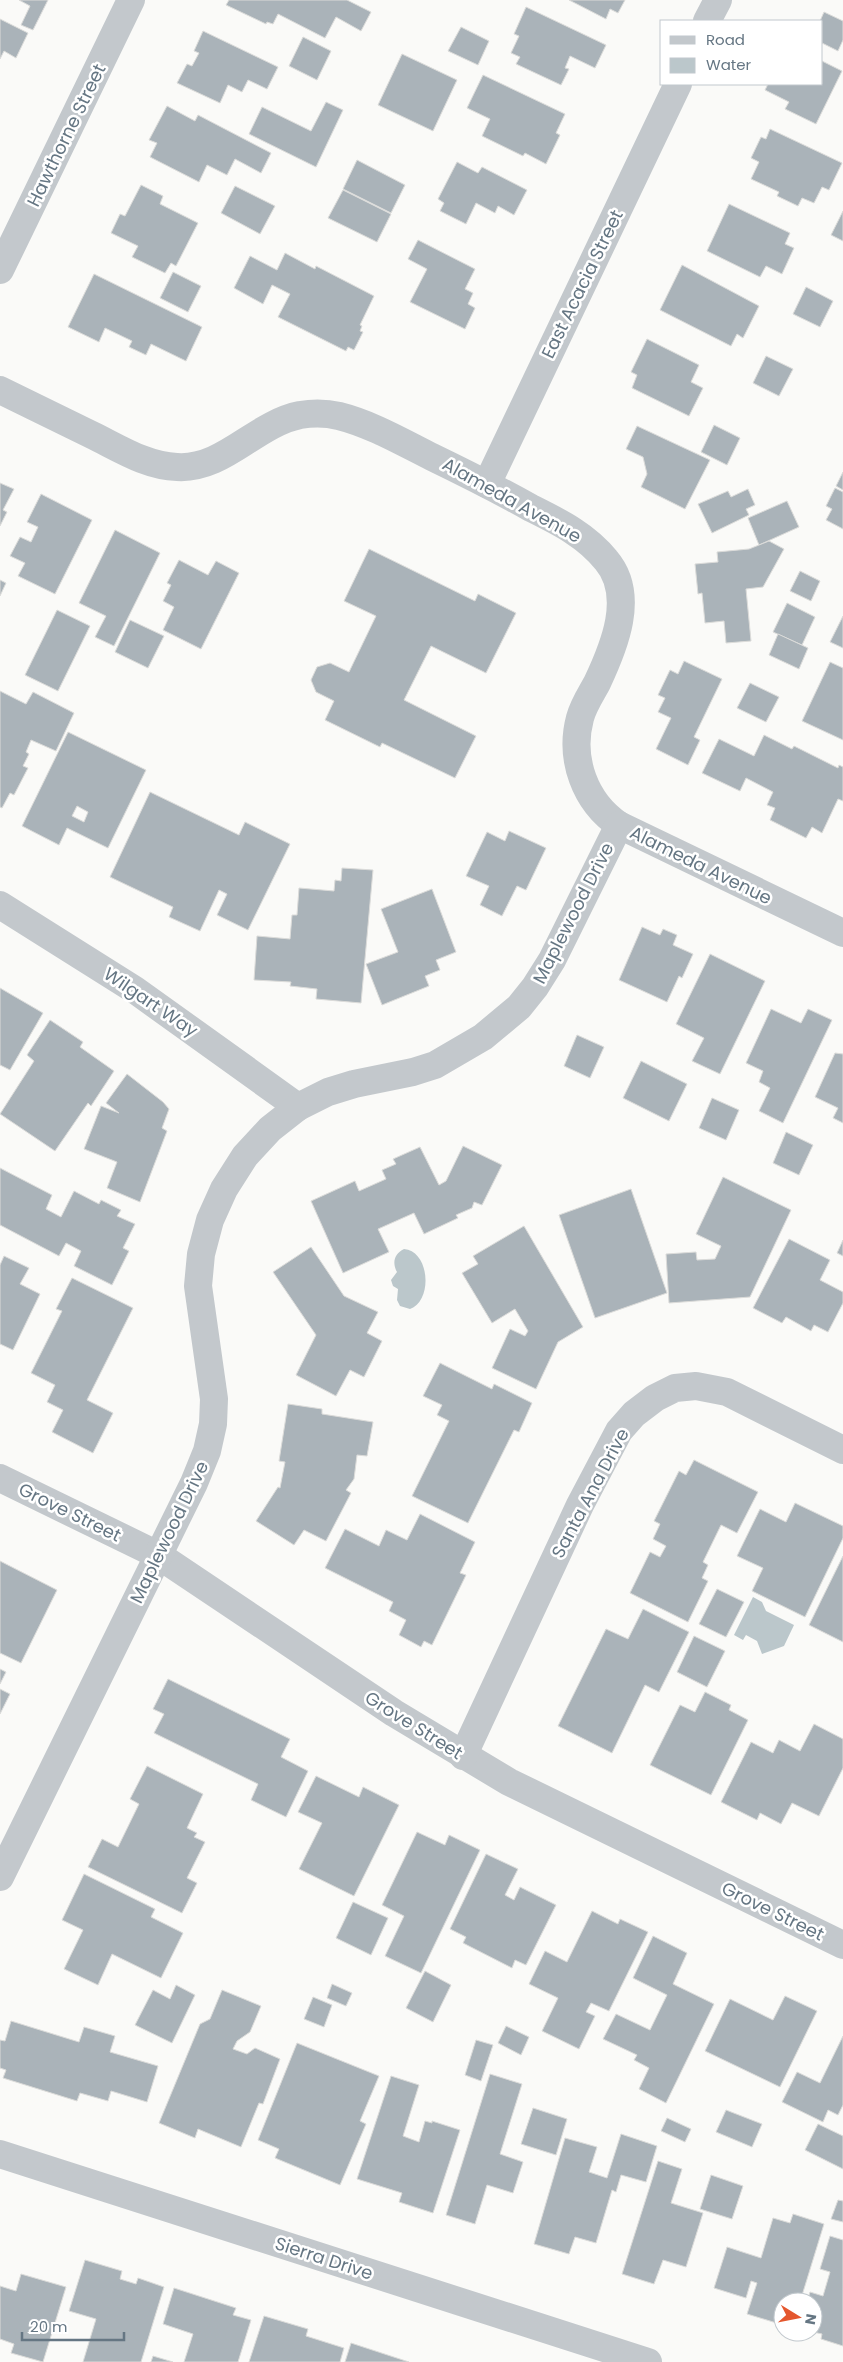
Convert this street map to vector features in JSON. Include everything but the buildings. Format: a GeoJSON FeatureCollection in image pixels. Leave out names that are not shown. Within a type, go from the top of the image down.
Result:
{"type":"FeatureCollection","features":[{"type":"Feature","properties":{"kind":"street","name":"Hawthorne Street"},"geometry":{"type":"LineString","coordinates":[[0,270],[132,0]]}},
{"type":"Feature","properties":{"kind":"street"},"geometry":{"type":"LineString","coordinates":[[708,20],[718,0]]}},
{"type":"Feature","properties":{"kind":"street","name":"East Acacia Street"},"geometry":{"type":"LineString","coordinates":[[487,484],[678,85]]}},
{"type":"Feature","properties":{"kind":"street","name":"Alameda Avenue"},"geometry":{"type":"LineString","coordinates":[[0,390],[138,458],[177,468],[204,464],[282,420],[318,413],[356,422],[487,484],[574,530],[595,547],[617,576],[620,609],[617,631],[606,663],[580,718],[577,739],[578,763],[583,781],[598,808],[619,825],[843,934]]}},
{"type":"Feature","properties":{"kind":"street","name":"Maplewood Drive"},"geometry":{"type":"LineString","coordinates":[[0,1877],[194,1483],[207,1451],[213,1424],[214,1399],[198,1286],[201,1254],[210,1220],[224,1189],[245,1156],[270,1129],[298,1107],[328,1092],[354,1084],[412,1072],[435,1065],[467,1047],[508,1017],[535,987],[552,960],[619,825]]}},
{"type":"Feature","properties":{"kind":"street","name":"Wilgart Way"},"geometry":{"type":"LineString","coordinates":[[0,905],[135,990],[298,1107]]}},
{"type":"Feature","properties":{"kind":"street","name":"Santa Ana Drive"},"geometry":{"type":"LineString","coordinates":[[463,1756],[580,1505],[618,1431],[634,1414],[655,1398],[675,1388],[696,1386],[727,1392],[843,1450]]}},
{"type":"Feature","properties":{"kind":"street","name":"Grove Street"},"geometry":{"type":"LineString","coordinates":[[0,1478],[158,1555],[394,1713],[463,1756],[517,1786],[843,1945]]}},
{"type":"Feature","properties":{"kind":"street","name":"Sierra Drive"},"geometry":{"type":"LineString","coordinates":[[0,2154],[648,2362]]}},
{"type":"Feature","properties":{"kind":"water"},"geometry":{"type":"Polygon","coordinates":[[[404,1249],[413,1252],[419,1258],[425,1277],[422,1297],[410,1309],[400,1306],[397,1300],[398,1289],[393,1286],[391,1280],[397,1272],[394,1262],[396,1256],[404,1249]]]}},
{"type":"Feature","properties":{"kind":"water"},"geometry":{"type":"Polygon","coordinates":[[[753,1597],[762,1602],[766,1611],[794,1625],[784,1646],[762,1654],[757,1641],[746,1635],[743,1640],[734,1635],[753,1597]]]}}]}
